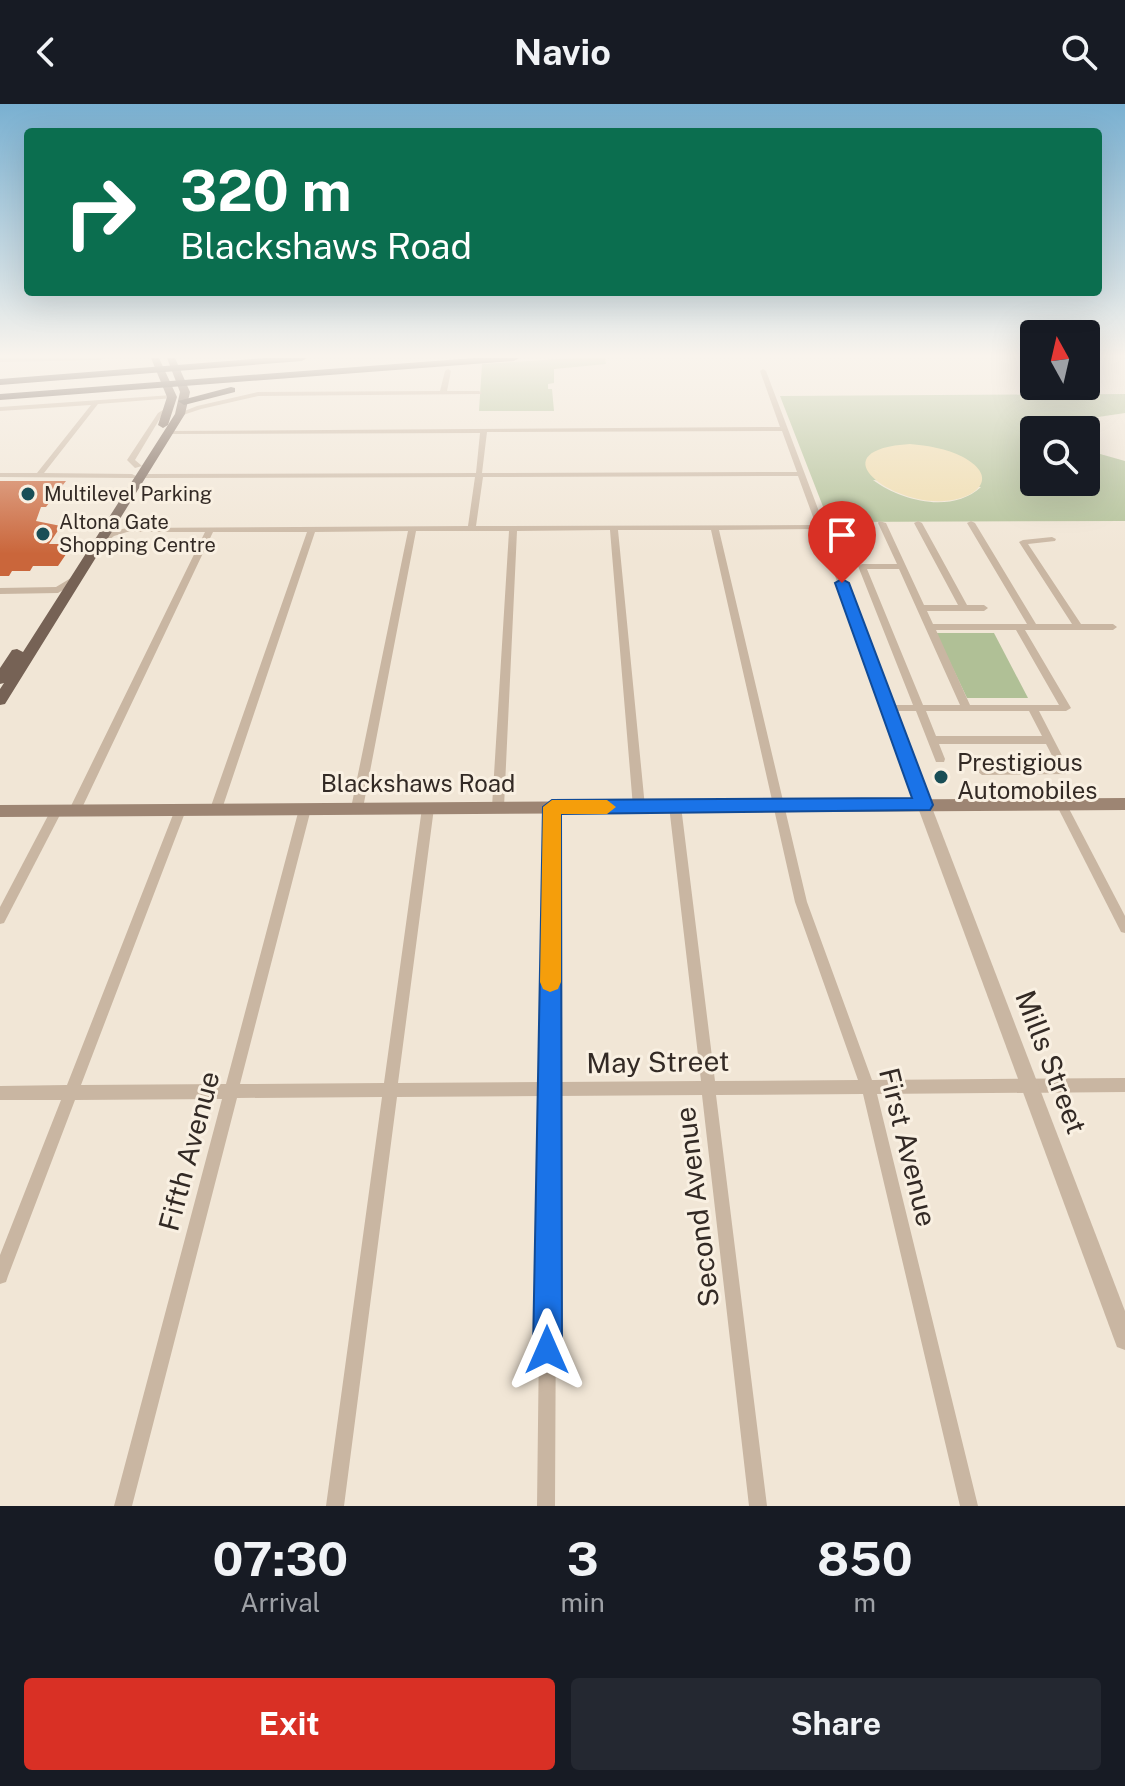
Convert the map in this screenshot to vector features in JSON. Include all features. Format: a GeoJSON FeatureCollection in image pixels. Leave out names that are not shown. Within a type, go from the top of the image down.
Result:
{"type":"FeatureCollection","features":[{"type":"Feature","properties":{"kind":"main road"},"geometry":{"type":"LineString","coordinates":[[0,700],[114,521],[165,423]]}},
{"type":"Feature","properties":{"kind":"main road"},"geometry":{"type":"LineString","coordinates":[[0,679],[137,473],[170,432],[172,423]]}},
{"type":"Feature","properties":{"kind":"main road","name":"Blackshaws Road"},"geometry":{"type":"LineString","coordinates":[[0,811],[1125,804]]}},
{"type":"Feature","properties":{"kind":"street"},"geometry":{"type":"LineString","coordinates":[[39,475],[79,423]]}},
{"type":"Feature","properties":{"kind":"street"},"geometry":{"type":"LineString","coordinates":[[783,423],[924,805]]}},
{"type":"Feature","properties":{"kind":"street"},"geometry":{"type":"LineString","coordinates":[[170,432],[785,429]]}},
{"type":"Feature","properties":{"kind":"street"},"geometry":{"type":"LineString","coordinates":[[472,528],[484,430]]}},
{"type":"Feature","properties":{"kind":"street"},"geometry":{"type":"LineString","coordinates":[[0,475],[802,474]]}},
{"type":"Feature","properties":{"kind":"street"},"geometry":{"type":"LineString","coordinates":[[114,521],[117,528],[127,530]]}},
{"type":"Feature","properties":{"kind":"street"},"geometry":{"type":"LineString","coordinates":[[882,523],[967,708]]}},
{"type":"Feature","properties":{"kind":"street"},"geometry":{"type":"LineString","coordinates":[[918,523],[964,608]]}},
{"type":"Feature","properties":{"kind":"street"},"geometry":{"type":"LineString","coordinates":[[971,523],[1033,627]]}},
{"type":"Feature","properties":{"kind":"street","name":"First Avenue"},"geometry":{"type":"LineString","coordinates":[[714,527],[801,902],[868,1087],[969,1506]]}},
{"type":"Feature","properties":{"kind":"street"},"geometry":{"type":"LineString","coordinates":[[100,542],[115,532],[127,530],[821,527]]}},
{"type":"Feature","properties":{"kind":"street"},"geometry":{"type":"LineString","coordinates":[[498,807],[513,528]]}},
{"type":"Feature","properties":{"kind":"street"},"geometry":{"type":"LineString","coordinates":[[614,528],[639,807]]}},
{"type":"Feature","properties":{"kind":"street"},"geometry":{"type":"LineString","coordinates":[[216,809],[312,529]]}},
{"type":"Feature","properties":{"kind":"street"},"geometry":{"type":"LineString","coordinates":[[357,808],[412,529]]}},
{"type":"Feature","properties":{"kind":"street"},"geometry":{"type":"LineString","coordinates":[[75,810],[210,530]]}},
{"type":"Feature","properties":{"kind":"street"},"geometry":{"type":"LineString","coordinates":[[1052,539],[1023,542],[1078,627]]}},
{"type":"Feature","properties":{"kind":"street"},"geometry":{"type":"LineString","coordinates":[[902,567],[862,566],[940,759]]}},
{"type":"Feature","properties":{"kind":"street"},"geometry":{"type":"LineString","coordinates":[[0,591],[58,590],[78,576]]}},
{"type":"Feature","properties":{"kind":"street"},"geometry":{"type":"LineString","coordinates":[[921,608],[984,608]]}},
{"type":"Feature","properties":{"kind":"street"},"geometry":{"type":"LineString","coordinates":[[929,627],[1113,627]]}},
{"type":"Feature","properties":{"kind":"street"},"geometry":{"type":"LineString","coordinates":[[888,708],[1066,708],[1019,627]]}},
{"type":"Feature","properties":{"kind":"street"},"geometry":{"type":"LineString","coordinates":[[982,771],[1065,771],[1032,708]]}},
{"type":"Feature","properties":{"kind":"street"},"geometry":{"type":"LineString","coordinates":[[932,740],[1049,740]]}},
{"type":"Feature","properties":{"kind":"street"},"geometry":{"type":"LineString","coordinates":[[1061,804],[1125,928]]}},
{"type":"Feature","properties":{"kind":"street","name":"Mills Street"},"geometry":{"type":"LineString","coordinates":[[924,805],[1125,1339]]}},
{"type":"Feature","properties":{"kind":"street","name":"Second Avenue"},"geometry":{"type":"LineString","coordinates":[[675,806],[758,1506]]}},
{"type":"Feature","properties":{"kind":"street"},"geometry":{"type":"LineString","coordinates":[[546,1506],[552,807]]}},
{"type":"Feature","properties":{"kind":"street"},"geometry":{"type":"LineString","coordinates":[[335,1506],[428,808]]}},
{"type":"Feature","properties":{"kind":"street","name":"Fifth Avenue"},"geometry":{"type":"LineString","coordinates":[[123,1506],[305,809]]}},
{"type":"Feature","properties":{"kind":"street"},"geometry":{"type":"LineString","coordinates":[[0,1276],[180,810]]}},
{"type":"Feature","properties":{"kind":"street"},"geometry":{"type":"LineString","coordinates":[[0,919],[56,811]]}},
{"type":"Feature","properties":{"kind":"street","name":"May Street"},"geometry":{"type":"LineString","coordinates":[[0,1093],[1125,1085]]}},
{"type":"Feature","properties":{"kind":"green space"},"geometry":{"type":"Polygon","coordinates":[[[791,423],[1020,423],[1020,496],[1100,496],[1100,454],[1125,461],[1125,521],[829,522],[791,423]],[[873,480],[912,499],[927,502],[956,500],[981,487],[873,480]]]}},
{"type":"Feature","properties":{"kind":"green space"},"geometry":{"type":"Polygon","coordinates":[[[936,633],[994,633],[1028,698],[967,698],[936,633]]]}},
{"type":"Feature","properties":{"kind":"sand"},"geometry":{"type":"Polygon","coordinates":[[[910,444],[944,449],[963,457],[981,472],[980,486],[974,492],[956,499],[923,500],[903,495],[872,476],[866,466],[868,456],[883,448],[910,444]]]}},
{"type":"Feature","properties":{"kind":"building","name":"Altona Gate Shopping Centre"},"geometry":{"type":"Polygon","coordinates":[[[0,481],[66,481],[46,507],[41,507],[36,521],[61,526],[49,544],[73,544],[58,566],[33,566],[30,571],[12,571],[9,576],[0,576],[0,481]]]}},
{"type":"Feature","properties":{"kind":"slow traffic"},"geometry":{"type":"LineString","coordinates":[[550,982],[552,807],[607,807]]}},
{"type":"Feature","properties":{"kind":"place","name":"Multilevel Parking"},"geometry":{"type":"Point","coordinates":[28,494]}},
{"type":"Feature","properties":{"kind":"place","name":"Altona Gate Shopping Centre"},"geometry":{"type":"Point","coordinates":[43,534]}},
{"type":"Feature","properties":{"kind":"place","name":"Prestigious Automobiles"},"geometry":{"type":"Point","coordinates":[941,777]}},
{"type":"Feature","properties":{"kind":"route"},"geometry":{"type":"LineString","coordinates":[[547,1350],[552,807],[924,805],[842,583]]}}]}
